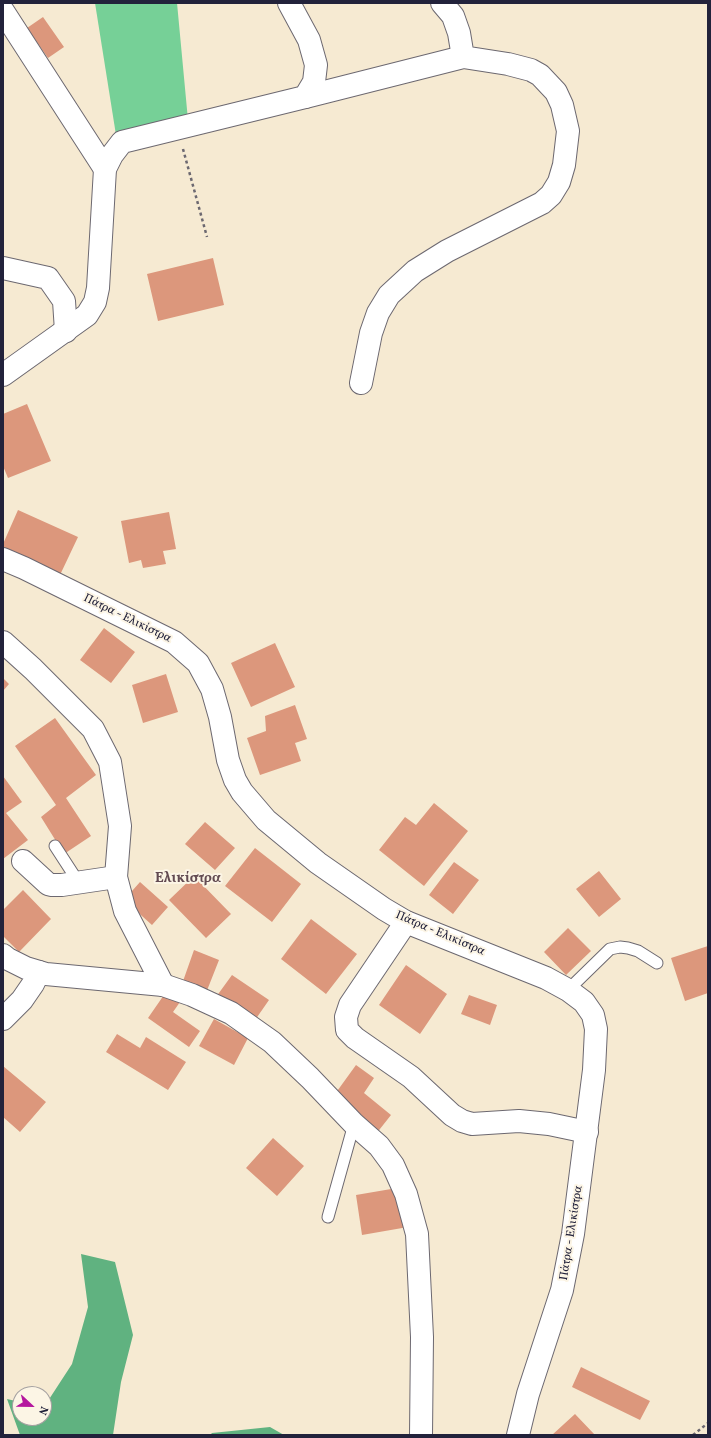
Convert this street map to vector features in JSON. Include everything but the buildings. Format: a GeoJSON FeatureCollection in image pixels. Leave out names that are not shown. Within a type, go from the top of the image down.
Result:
{"type":"FeatureCollection","features":[{"type":"Feature","properties":{"kind":"street"},"geometry":{"type":"LineString","coordinates":[[289,3],[309,40],[316,65],[314,82],[306,97]]}},
{"type":"Feature","properties":{"kind":"street"},"geometry":{"type":"LineString","coordinates":[[442,3],[453,16],[459,33],[463,56]]}},
{"type":"Feature","properties":{"kind":"street"},"geometry":{"type":"LineString","coordinates":[[3,11],[105,169]]}},
{"type":"Feature","properties":{"kind":"street"},"geometry":{"type":"LineString","coordinates":[[3,375],[87,316],[95,302],[98,288],[105,169],[112,155],[122,142],[306,97],[463,56],[508,64],[531,70],[540,75],[556,92],[562,105],[568,130],[567,150],[559,182],[552,195],[542,203],[447,251],[415,271],[389,295],[378,313],[371,333],[361,382]]}},
{"type":"Feature","properties":{"kind":"street"},"geometry":{"type":"LineString","coordinates":[[3,268],[48,278],[64,301],[66,331]]}},
{"type":"Feature","properties":{"kind":"street","name":"Πάτρα - Ελικίστρα"},"geometry":{"type":"LineString","coordinates":[[3,559],[174,642],[198,663],[212,689],[220,717],[228,760],[235,780],[242,792],[266,820],[318,864],[384,909],[406,922],[546,978],[568,990],[584,1002],[593,1015],[596,1029],[594,1070],[573,1234],[562,1290],[528,1394],[518,1435]]}},
{"type":"Feature","properties":{"kind":"street"},"geometry":{"type":"LineString","coordinates":[[3,642],[33,669],[93,729],[110,762],[120,826],[116,877],[125,911],[163,985]]}},
{"type":"Feature","properties":{"kind":"street"},"geometry":{"type":"LineString","coordinates":[[23,861],[48,884],[57,886],[116,877]]}},
{"type":"Feature","properties":{"kind":"street"},"geometry":{"type":"LineString","coordinates":[[406,922],[350,1005],[346,1017],[347,1030],[355,1038],[411,1077],[452,1115],[462,1121],[472,1124],[519,1121],[548,1124],[587,1132]]}},
{"type":"Feature","properties":{"kind":"street"},"geometry":{"type":"LineString","coordinates":[[3,955],[26,968],[46,974],[163,985],[192,995],[231,1014],[272,1042],[310,1078],[354,1124],[379,1146],[393,1165],[406,1194],[417,1234],[422,1337],[422,1435]]}},
{"type":"Feature","properties":{"kind":"street"},"geometry":{"type":"LineString","coordinates":[[3,1019],[22,1000],[39,972]]}},
{"type":"Feature","properties":{"kind":"lane"},"geometry":{"type":"LineString","coordinates":[[55,846],[79,883]]}},
{"type":"Feature","properties":{"kind":"lane"},"geometry":{"type":"LineString","coordinates":[[568,990],[610,949],[620,947],[628,948],[638,951],[658,963]]}},
{"type":"Feature","properties":{"kind":"lane"},"geometry":{"type":"LineString","coordinates":[[328,1217],[354,1124]]}},
{"type":"Feature","properties":{"kind":"path"},"geometry":{"type":"LineString","coordinates":[[177,129],[207,237]]}},
{"type":"Feature","properties":{"kind":"path"},"geometry":{"type":"LineString","coordinates":[[693,1435],[708,1423]]}},
{"type":"Feature","properties":{"kind":"green space"},"geometry":{"type":"Polygon","coordinates":[[[95,3],[177,3],[188,120],[116,135],[95,3]]]}},
{"type":"Feature","properties":{"kind":"green space"},"geometry":{"type":"Polygon","coordinates":[[[81,1254],[115,1262],[133,1335],[121,1382],[113,1435],[20,1435],[17,1426],[52,1426],[52,1395],[72,1364],[88,1307],[81,1254]]]}},
{"type":"Feature","properties":{"kind":"green space"},"geometry":{"type":"Polygon","coordinates":[[[7,1399],[12,1400],[12,1413],[7,1399]]]}},
{"type":"Feature","properties":{"kind":"green space"},"geometry":{"type":"Polygon","coordinates":[[[270,1427],[284,1435],[210,1435],[212,1433],[270,1427]]]}},
{"type":"Feature","properties":{"kind":"district","name":"Ελικίστρα"},"geometry":{"type":"Point","coordinates":[188,879]}}]}
